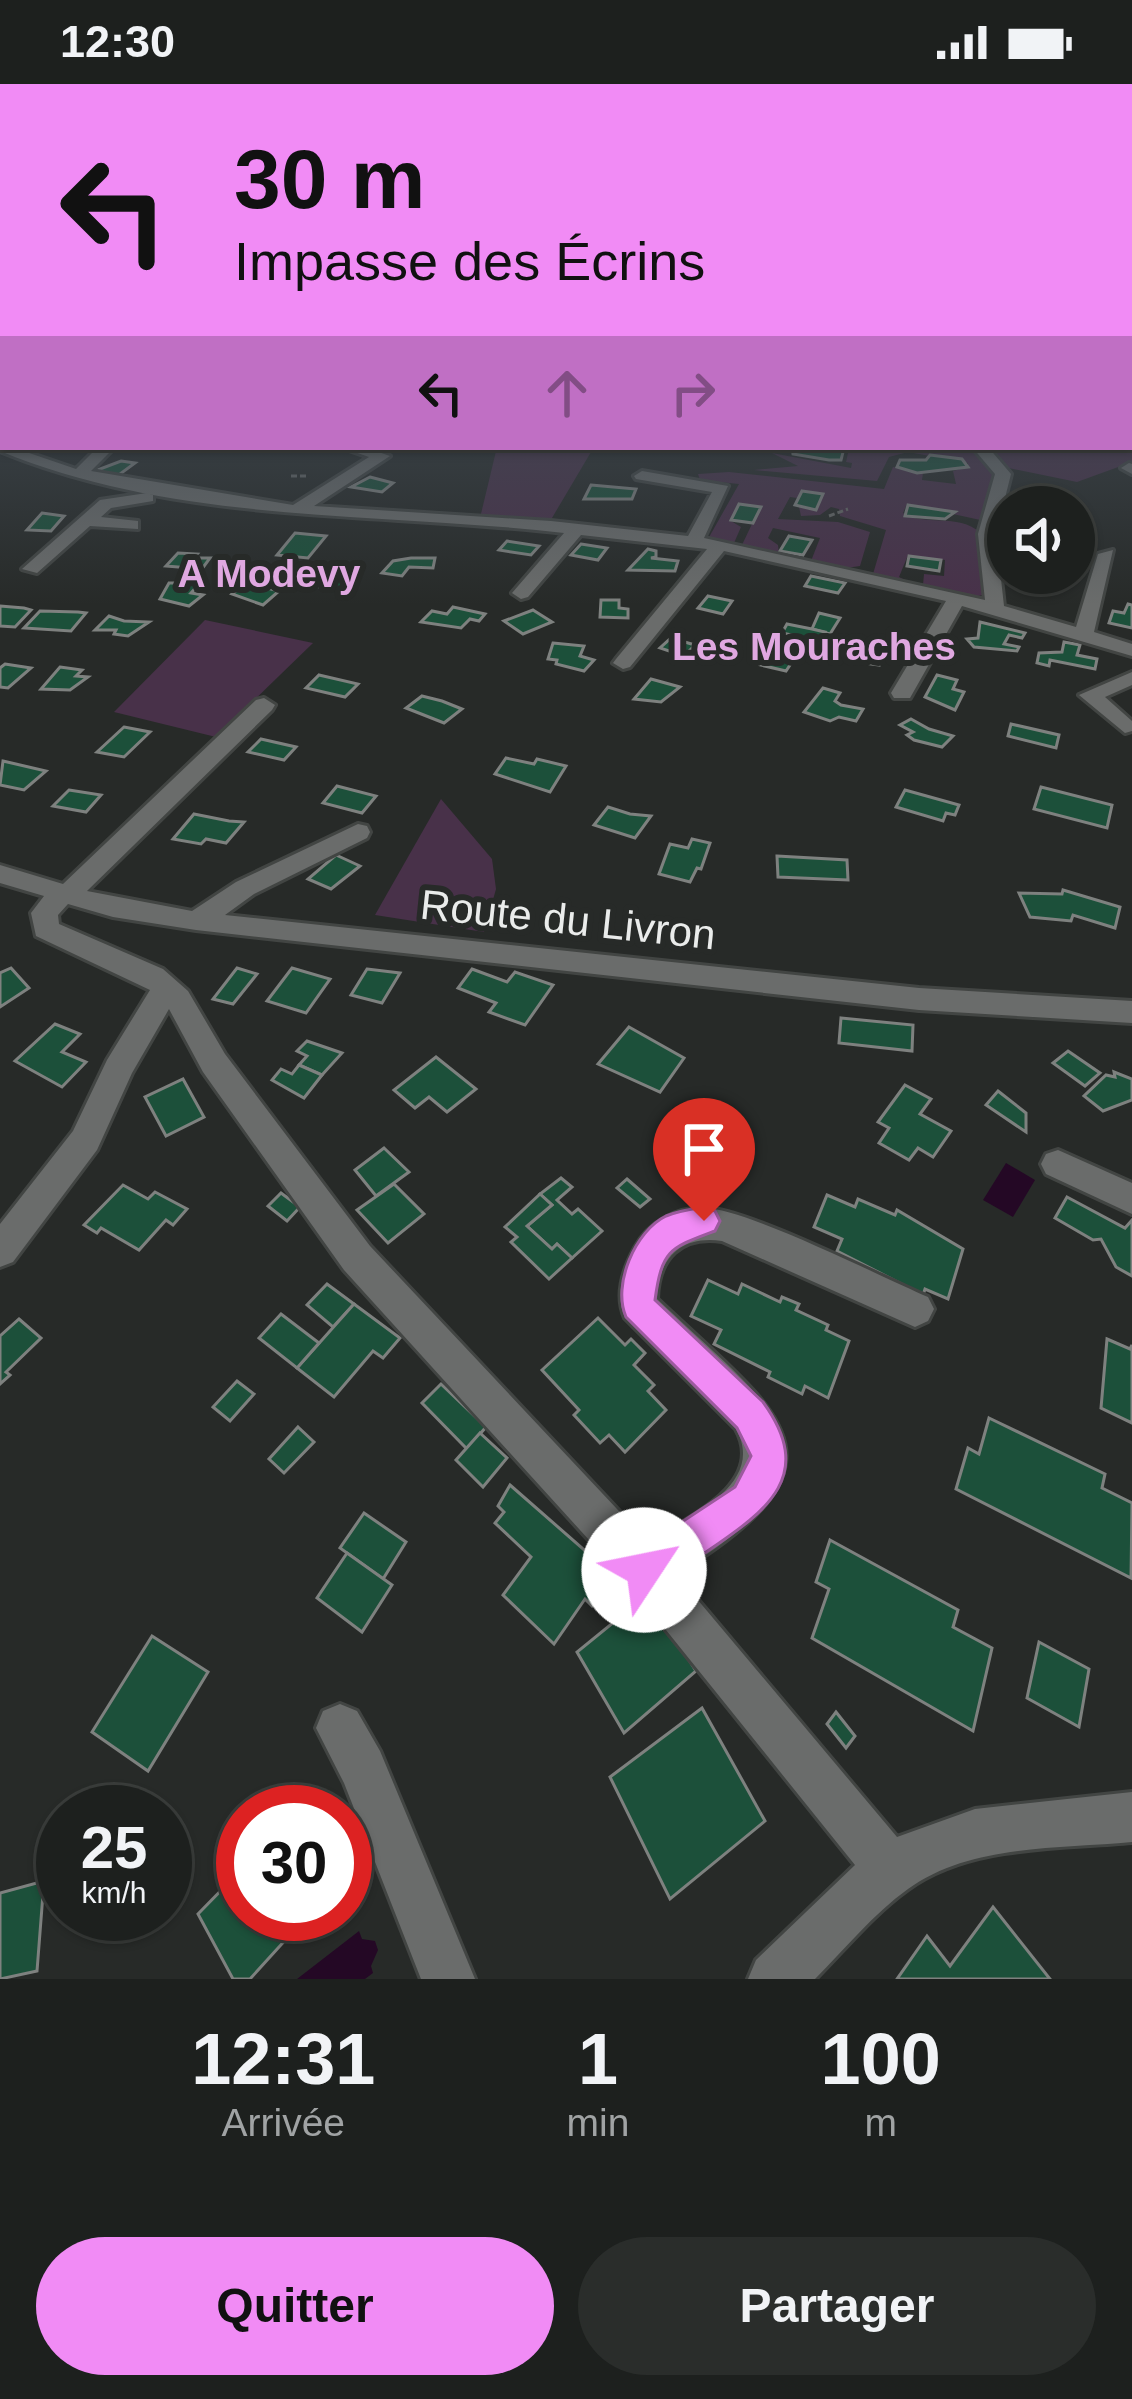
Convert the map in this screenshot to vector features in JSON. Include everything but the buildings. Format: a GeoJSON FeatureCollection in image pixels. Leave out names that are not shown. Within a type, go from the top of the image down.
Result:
{"type":"FeatureCollection","features":[{"type":"Feature","properties":{"kind":"street"},"geometry":{"type":"LineString","coordinates":[[10,450],[41,465],[79,474],[295,511],[577,529],[720,545],[957,598],[1132,650]]}},
{"type":"Feature","properties":{"kind":"street"},"geometry":{"type":"LineString","coordinates":[[79,474],[103,450]]}},
{"type":"Feature","properties":{"kind":"street"},"geometry":{"type":"LineString","coordinates":[[295,511],[382,456],[357,450]]}},
{"type":"Feature","properties":{"kind":"street"},"geometry":{"type":"LineString","coordinates":[[982,450],[1003,474],[987,534],[994,608]]}},
{"type":"Feature","properties":{"kind":"street"},"geometry":{"type":"LineString","coordinates":[[642,476],[722,489],[694,541]]}},
{"type":"Feature","properties":{"kind":"street"},"geometry":{"type":"LineString","coordinates":[[32,569],[116,500],[157,500],[169,492]]}},
{"type":"Feature","properties":{"kind":"street"},"geometry":{"type":"LineString","coordinates":[[86,521],[132,525]]}},
{"type":"Feature","properties":{"kind":"street"},"geometry":{"type":"LineString","coordinates":[[520,593],[577,529]]}},
{"type":"Feature","properties":{"kind":"street"},"geometry":{"type":"LineString","coordinates":[[623,663],[720,545]]}},
{"type":"Feature","properties":{"kind":"street"},"geometry":{"type":"LineString","coordinates":[[1084,634],[1107,554]]}},
{"type":"Feature","properties":{"kind":"street"},"geometry":{"type":"LineString","coordinates":[[902,693],[957,598]]}},
{"type":"Feature","properties":{"kind":"street"},"geometry":{"type":"LineString","coordinates":[[1125,726],[1090,694],[1132,678]]}},
{"type":"Feature","properties":{"kind":"street"},"geometry":{"type":"LineString","coordinates":[[59,893],[264,706]]}},
{"type":"Feature","properties":{"kind":"street"},"geometry":{"type":"LineString","coordinates":[[198,747],[59,893],[43,917],[51,933],[141,970],[167,987],[195,1021],[214,1063],[258,1128],[356,1258],[644,1570],[891,1869]]}},
{"type":"Feature","properties":{"kind":"street"},"geometry":{"type":"LineString","coordinates":[[196,921],[245,888],[358,832]]}},
{"type":"Feature","properties":{"kind":"street","name":"Route du Livron"},"geometry":{"type":"LineString","coordinates":[[0,874],[59,893],[196,921],[1132,1012]]}},
{"type":"Feature","properties":{"kind":"street"},"geometry":{"type":"LineString","coordinates":[[0,1251],[86,1139],[118,1069],[167,987]]}},
{"type":"Feature","properties":{"kind":"street"},"geometry":{"type":"LineString","coordinates":[[1058,1164],[1132,1199]]}},
{"type":"Feature","properties":{"kind":"street"},"geometry":{"type":"LineString","coordinates":[[644,1570],[748,1501],[764,1480],[770,1456],[763,1433],[750,1415],[638,1306],[643,1266],[660,1239],[674,1227],[695,1221],[725,1226],[915,1309]]}},
{"type":"Feature","properties":{"kind":"street"},"geometry":{"type":"LineString","coordinates":[[340,1728],[363,1768],[448,1979]]}},
{"type":"Feature","properties":{"kind":"street"},"geometry":{"type":"LineString","coordinates":[[790,1974],[891,1869],[931,1846],[1132,1817]]}},
{"type":"Feature","properties":{"kind":"path"},"geometry":{"type":"LineString","coordinates":[[291,476],[310,477],[313,485]]}},
{"type":"Feature","properties":{"kind":"path"},"geometry":{"type":"LineString","coordinates":[[829,516],[848,509]]}},
{"type":"Feature","properties":{"kind":"shaded area"},"geometry":{"type":"Polygon","coordinates":[[[496,450],[591,452],[549,523],[480,518],[496,450]]]}},
{"type":"Feature","properties":{"kind":"shaded area"},"geometry":{"type":"Polygon","coordinates":[[[849,450],[978,450],[998,474],[995,486],[987,486],[985,521],[907,504],[903,513],[962,523],[981,533],[983,595],[923,585],[924,574],[944,576],[945,560],[908,555],[899,577],[911,583],[873,574],[886,530],[840,516],[839,509],[831,507],[820,515],[801,516],[797,498],[790,497],[778,519],[838,522],[870,532],[860,566],[811,561],[820,538],[773,528],[768,538],[778,545],[779,554],[742,545],[760,507],[739,505],[731,521],[741,527],[734,543],[708,539],[739,484],[700,480],[698,474],[729,472],[884,489],[893,467],[923,473],[922,480],[956,484],[953,471],[968,463],[908,452],[889,457],[877,481],[754,470],[798,466],[772,453],[851,468],[852,463],[846,462],[849,450]]]}},
{"type":"Feature","properties":{"kind":"shaded area"},"geometry":{"type":"Polygon","coordinates":[[[988,450],[1132,450],[1132,462],[1077,482],[1004,467],[988,450]]]}},
{"type":"Feature","properties":{"kind":"shaded area"},"geometry":{"type":"Polygon","coordinates":[[[205,620],[313,643],[216,737],[114,712],[205,620]]]}},
{"type":"Feature","properties":{"kind":"shaded area"},"geometry":{"type":"Polygon","coordinates":[[[441,799],[492,859],[496,889],[484,932],[375,915],[441,799]]]}},
{"type":"Feature","properties":{"kind":"shaded area"},"geometry":{"type":"Polygon","coordinates":[[[1006,1163],[1035,1180],[1013,1217],[983,1200],[1006,1163]]]}},
{"type":"Feature","properties":{"kind":"shaded area"},"geometry":{"type":"Polygon","coordinates":[[[346,1941],[375,1941],[373,1973],[365,1979],[297,1979],[346,1941]]]}},
{"type":"Feature","properties":{"kind":"district","name":"A Modevy"},"geometry":{"type":"Point","coordinates":[269,573]}},
{"type":"Feature","properties":{"kind":"district","name":"Les Mouraches"},"geometry":{"type":"Point","coordinates":[814,646]}},
{"type":"Feature","properties":{"kind":"route"},"geometry":{"type":"LineString","coordinates":[[644,1570],[748,1501],[764,1480],[770,1456],[763,1433],[750,1415],[638,1306],[643,1266],[660,1239],[674,1227],[704,1221]]}}]}
